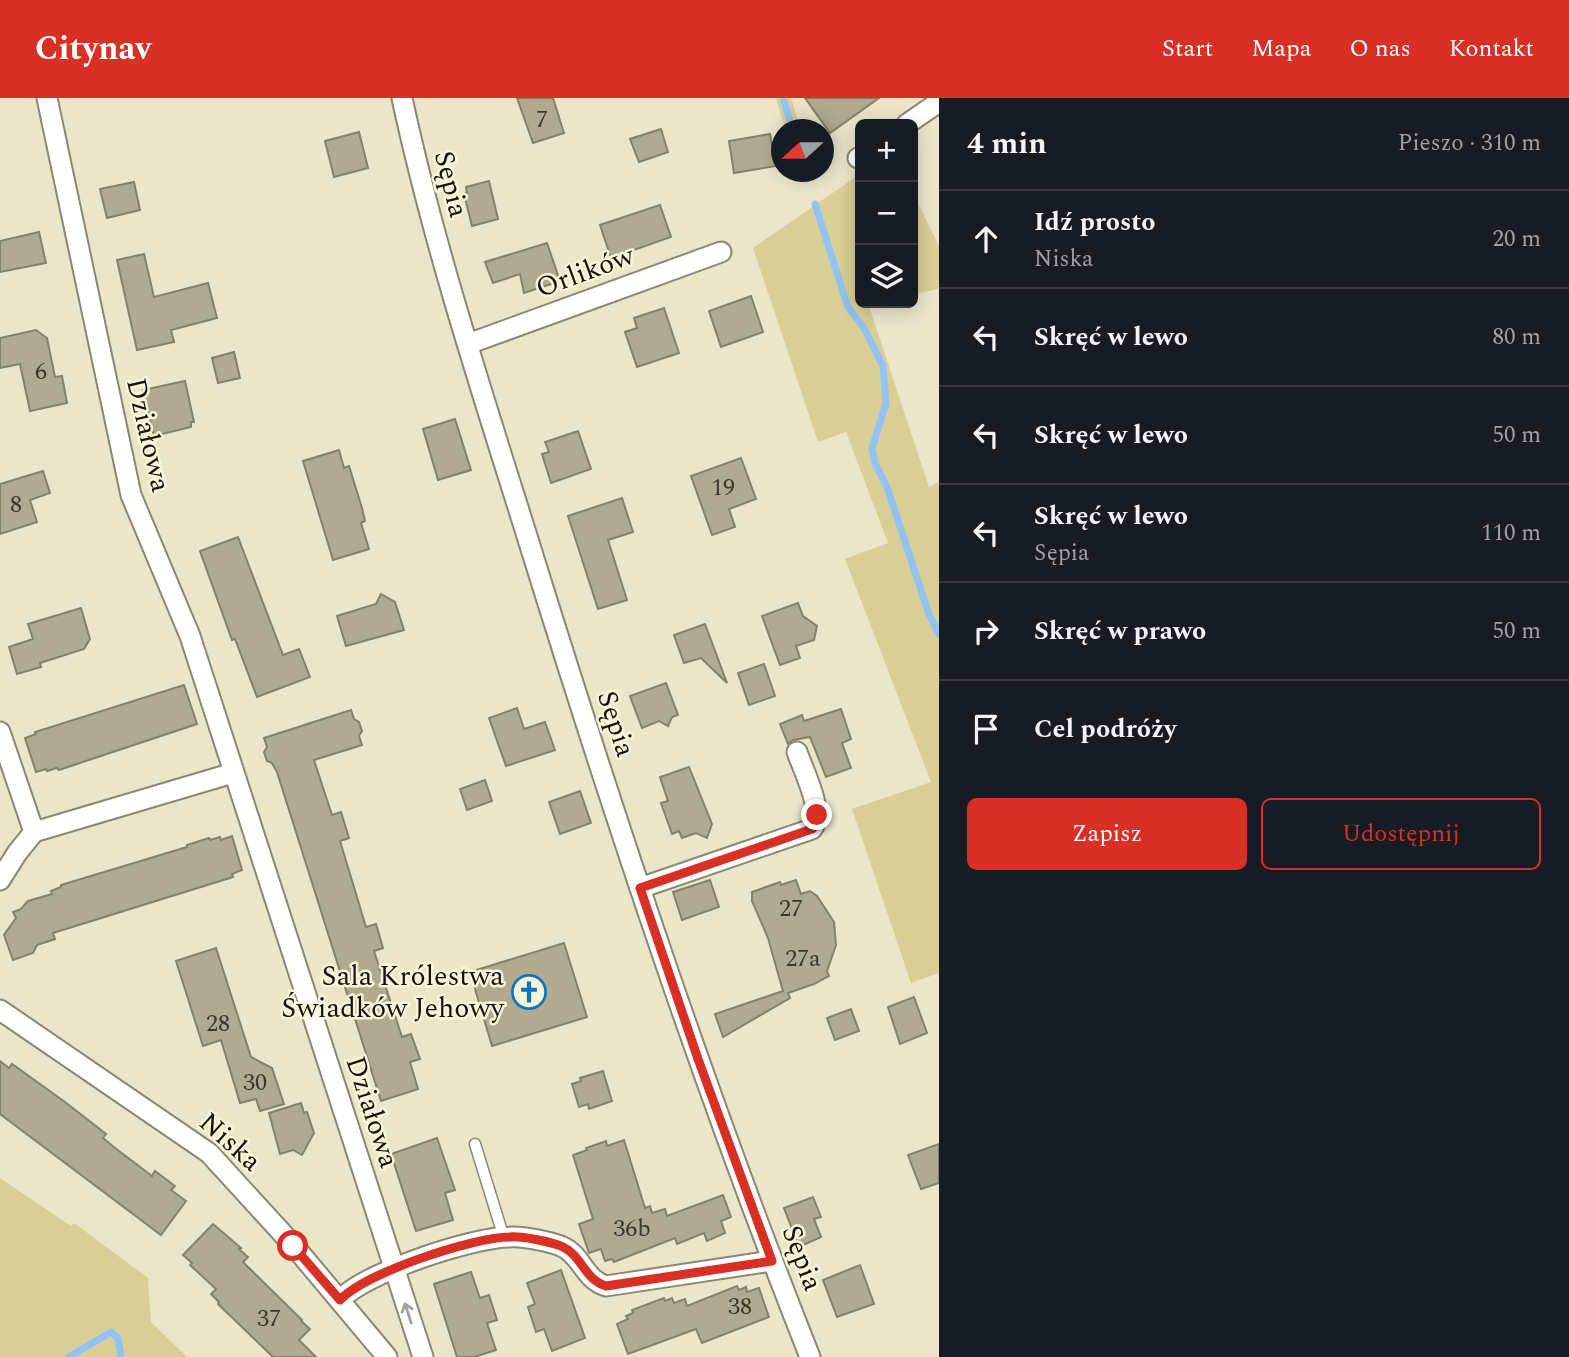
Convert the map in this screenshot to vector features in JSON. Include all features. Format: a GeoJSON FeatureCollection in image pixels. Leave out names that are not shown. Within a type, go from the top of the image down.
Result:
{"type":"FeatureCollection","features":[{"type":"Feature","properties":{"kind":"street","name":"Działowa"},"geometry":{"type":"LineString","coordinates":[[47,98],[131,495],[190,636],[423,1357]]}},
{"type":"Feature","properties":{"kind":"street","name":"Sępia"},"geometry":{"type":"LineString","coordinates":[[402,98],[433,230],[565,657],[698,1059],[810,1357]]}},
{"type":"Feature","properties":{"kind":"street"},"geometry":{"type":"LineString","coordinates":[[914,119],[939,102]]}},
{"type":"Feature","properties":{"kind":"street","name":"Orlików"},"geometry":{"type":"LineString","coordinates":[[468,344],[721,252]]}},
{"type":"Feature","properties":{"kind":"street"},"geometry":{"type":"LineString","coordinates":[[0,732],[34,832]]}},
{"type":"Feature","properties":{"kind":"street"},"geometry":{"type":"LineString","coordinates":[[640,888],[812,829],[817,815],[816,806],[797,752]]}},
{"type":"Feature","properties":{"kind":"street"},"geometry":{"type":"LineString","coordinates":[[0,880],[34,832],[233,773]]}},
{"type":"Feature","properties":{"kind":"street","name":"Niska"},"geometry":{"type":"LineString","coordinates":[[0,1010],[209,1153],[387,1357]]}},
{"type":"Feature","properties":{"kind":"street"},"geometry":{"type":"LineString","coordinates":[[340,1300],[348,1290],[393,1268],[478,1241],[511,1236],[563,1247],[575,1256],[595,1282],[606,1286],[772,1261]]}},
{"type":"Feature","properties":{"kind":"lane"},"geometry":{"type":"LineString","coordinates":[[475,1144],[504,1238]]}},
{"type":"Feature","properties":{"kind":"shaded area"},"geometry":{"type":"Polygon","coordinates":[[[776,98],[791,98],[798,119],[782,119],[776,98]]]}},
{"type":"Feature","properties":{"kind":"shaded area"},"geometry":{"type":"Polygon","coordinates":[[[855,177],[855,308],[870,308],[929,487],[939,482],[939,973],[911,983],[852,809],[931,782],[845,559],[888,543],[846,432],[818,442],[753,248],[855,177]]]}},
{"type":"Feature","properties":{"kind":"shaded area"},"geometry":{"type":"Polygon","coordinates":[[[918,203],[939,246],[939,289],[918,293],[918,203]]]}},
{"type":"Feature","properties":{"kind":"shaded area"},"geometry":{"type":"Polygon","coordinates":[[[0,1178],[71,1226],[74,1223],[148,1278],[151,1322],[187,1357],[0,1357],[0,1178]]]}},
{"type":"Feature","properties":{"kind":"building"},"geometry":{"type":"Polygon","coordinates":[[[517,98],[553,98],[564,133],[533,143],[517,98]]]}},
{"type":"Feature","properties":{"kind":"building"},"geometry":{"type":"Polygon","coordinates":[[[805,98],[879,98],[834,130],[834,119],[820,119],[805,98]]]}},
{"type":"Feature","properties":{"kind":"building"},"geometry":{"type":"Polygon","coordinates":[[[661,129],[668,152],[639,162],[630,139],[661,129]]]}},
{"type":"Feature","properties":{"kind":"building"},"geometry":{"type":"Polygon","coordinates":[[[359,132],[368,168],[334,177],[325,141],[359,132]]]}},
{"type":"Feature","properties":{"kind":"building"},"geometry":{"type":"Polygon","coordinates":[[[770,134],[771,167],[734,173],[729,141],[770,134]]]}},
{"type":"Feature","properties":{"kind":"building"},"geometry":{"type":"Polygon","coordinates":[[[489,181],[498,219],[472,226],[464,194],[467,193],[466,187],[489,181]]]}},
{"type":"Feature","properties":{"kind":"building"},"geometry":{"type":"Polygon","coordinates":[[[134,182],[140,210],[107,218],[100,189],[134,182]]]}},
{"type":"Feature","properties":{"kind":"building"},"geometry":{"type":"Polygon","coordinates":[[[660,205],[671,237],[611,258],[600,225],[660,205]]]}},
{"type":"Feature","properties":{"kind":"building"},"geometry":{"type":"Polygon","coordinates":[[[39,232],[46,263],[0,272],[0,241],[39,232]]]}},
{"type":"Feature","properties":{"kind":"building"},"geometry":{"type":"Polygon","coordinates":[[[547,243],[560,281],[524,293],[520,274],[493,283],[485,262],[547,243]]]}},
{"type":"Feature","properties":{"kind":"building"},"geometry":{"type":"Polygon","coordinates":[[[144,254],[154,297],[208,283],[217,318],[171,330],[174,342],[137,350],[117,260],[144,254]]]}},
{"type":"Feature","properties":{"kind":"building"},"geometry":{"type":"Polygon","coordinates":[[[751,296],[763,332],[721,347],[709,311],[751,296]]]}},
{"type":"Feature","properties":{"kind":"building"},"geometry":{"type":"Polygon","coordinates":[[[664,308],[679,353],[637,367],[625,332],[637,328],[634,318],[664,308]]]}},
{"type":"Feature","properties":{"kind":"building"},"geometry":{"type":"Polygon","coordinates":[[[36,330],[47,338],[55,377],[62,376],[67,403],[30,411],[20,364],[0,368],[0,338],[36,330]]]}},
{"type":"Feature","properties":{"kind":"building"},"geometry":{"type":"Polygon","coordinates":[[[234,352],[240,378],[218,383],[212,358],[234,352]]]}},
{"type":"Feature","properties":{"kind":"building"},"geometry":{"type":"Polygon","coordinates":[[[185,381],[194,422],[191,422],[191,427],[154,436],[143,390],[185,381]]]}},
{"type":"Feature","properties":{"kind":"building"},"geometry":{"type":"Polygon","coordinates":[[[455,419],[471,470],[438,480],[423,429],[455,419]]]}},
{"type":"Feature","properties":{"kind":"building"},"geometry":{"type":"Polygon","coordinates":[[[578,431],[591,469],[551,483],[542,454],[549,452],[545,442],[578,431]]]}},
{"type":"Feature","properties":{"kind":"building"},"geometry":{"type":"Polygon","coordinates":[[[339,450],[344,468],[349,466],[362,508],[365,521],[361,523],[369,549],[333,560],[303,461],[339,450]]]}},
{"type":"Feature","properties":{"kind":"building"},"geometry":{"type":"Polygon","coordinates":[[[741,458],[756,499],[729,509],[735,527],[712,535],[691,476],[741,458]]]}},
{"type":"Feature","properties":{"kind":"building"},"geometry":{"type":"Polygon","coordinates":[[[43,471],[50,493],[30,500],[37,522],[0,534],[0,484],[43,471]]]}},
{"type":"Feature","properties":{"kind":"building"},"geometry":{"type":"Polygon","coordinates":[[[622,498],[633,532],[608,540],[627,600],[598,609],[568,516],[622,498]]]}},
{"type":"Feature","properties":{"kind":"building"},"geometry":{"type":"Polygon","coordinates":[[[238,537],[283,655],[299,649],[310,677],[257,697],[235,639],[232,640],[200,551],[238,537]]]}},
{"type":"Feature","properties":{"kind":"building"},"geometry":{"type":"Polygon","coordinates":[[[381,594],[395,602],[404,630],[346,646],[337,616],[376,604],[381,594]]]}},
{"type":"Feature","properties":{"kind":"building"},"geometry":{"type":"Polygon","coordinates":[[[798,603],[803,616],[817,626],[814,640],[796,646],[800,658],[780,665],[762,616],[798,603]]]}},
{"type":"Feature","properties":{"kind":"building"},"geometry":{"type":"Polygon","coordinates":[[[81,608],[90,639],[84,649],[40,663],[41,667],[17,674],[9,647],[33,639],[28,624],[81,608]]]}},
{"type":"Feature","properties":{"kind":"building"},"geometry":{"type":"Polygon","coordinates":[[[705,624],[727,683],[701,658],[684,663],[674,635],[705,624]]]}},
{"type":"Feature","properties":{"kind":"building"},"geometry":{"type":"Polygon","coordinates":[[[764,664],[775,696],[749,705],[738,673],[764,664]]]}},
{"type":"Feature","properties":{"kind":"building"},"geometry":{"type":"Polygon","coordinates":[[[666,683],[678,715],[672,717],[668,726],[659,721],[642,728],[630,696],[666,683]]]}},
{"type":"Feature","properties":{"kind":"building"},"geometry":{"type":"Polygon","coordinates":[[[184,685],[197,724],[59,770],[57,768],[36,772],[25,738],[36,734],[35,732],[184,685]]]}},
{"type":"Feature","properties":{"kind":"building"},"geometry":{"type":"Polygon","coordinates":[[[517,708],[524,729],[545,722],[555,750],[506,766],[489,718],[517,708]]]}},
{"type":"Feature","properties":{"kind":"building"},"geometry":{"type":"Polygon","coordinates":[[[841,709],[851,739],[842,743],[851,768],[826,777],[810,737],[793,740],[788,744],[780,724],[802,715],[804,721],[841,709]]]}},
{"type":"Feature","properties":{"kind":"building"},"geometry":{"type":"Polygon","coordinates":[[[351,710],[362,731],[359,736],[362,745],[314,760],[332,815],[341,812],[349,838],[340,841],[366,927],[376,924],[383,948],[374,951],[402,1037],[411,1034],[420,1059],[410,1062],[418,1089],[381,1101],[277,772],[272,763],[267,761],[264,752],[267,747],[264,738],[351,710]]]}},
{"type":"Feature","properties":{"kind":"building"},"geometry":{"type":"Polygon","coordinates":[[[689,767],[712,824],[707,838],[696,833],[682,838],[679,831],[672,834],[661,803],[668,801],[660,777],[689,767]]]}},
{"type":"Feature","properties":{"kind":"building"},"geometry":{"type":"Polygon","coordinates":[[[485,780],[492,801],[467,810],[460,789],[485,780]]]}},
{"type":"Feature","properties":{"kind":"building"},"geometry":{"type":"Polygon","coordinates":[[[580,791],[591,823],[560,834],[549,802],[580,791]]]}},
{"type":"Feature","properties":{"kind":"building"},"geometry":{"type":"Polygon","coordinates":[[[232,836],[242,870],[232,874],[233,877],[53,933],[55,939],[37,945],[33,953],[13,960],[4,935],[16,918],[13,912],[21,909],[28,901],[52,894],[51,891],[61,885],[209,838],[220,837],[221,840],[232,836]]]}},
{"type":"Feature","properties":{"kind":"building"},"geometry":{"type":"Polygon","coordinates":[[[710,880],[719,907],[682,920],[673,892],[710,880]]]}},
{"type":"Feature","properties":{"kind":"building"},"geometry":{"type":"Polygon","coordinates":[[[796,880],[801,894],[810,891],[817,896],[834,922],[836,945],[827,971],[829,976],[788,993],[790,998],[723,1037],[715,1014],[783,991],[768,938],[752,901],[752,892],[780,882],[781,885],[796,880]]]}},
{"type":"Feature","properties":{"kind":"building"},"geometry":{"type":"Polygon","coordinates":[[[564,943],[587,1017],[492,1046],[470,972],[564,943]]]}},
{"type":"Feature","properties":{"kind":"building"},"geometry":{"type":"Polygon","coordinates":[[[216,948],[251,1057],[272,1068],[284,1104],[260,1111],[256,1099],[240,1103],[221,1040],[203,1046],[176,961],[216,948]]]}},
{"type":"Feature","properties":{"kind":"building"},"geometry":{"type":"Polygon","coordinates":[[[914,997],[927,1033],[900,1044],[888,1007],[914,997]]]}},
{"type":"Feature","properties":{"kind":"building"},"geometry":{"type":"Polygon","coordinates":[[[851,1009],[859,1031],[835,1040],[827,1018],[851,1009]]]}},
{"type":"Feature","properties":{"kind":"building"},"geometry":{"type":"Polygon","coordinates":[[[0,1061],[9,1068],[12,1064],[65,1102],[106,1134],[103,1138],[152,1176],[155,1171],[175,1186],[171,1190],[186,1201],[161,1235],[0,1114],[0,1061]]]}},
{"type":"Feature","properties":{"kind":"building"},"geometry":{"type":"Polygon","coordinates":[[[603,1071],[612,1101],[589,1109],[588,1104],[579,1107],[572,1084],[581,1081],[580,1078],[603,1071]]]}},
{"type":"Feature","properties":{"kind":"building"},"geometry":{"type":"Polygon","coordinates":[[[301,1103],[314,1133],[302,1155],[293,1150],[280,1154],[269,1113],[301,1103]]]}},
{"type":"Feature","properties":{"kind":"building"},"geometry":{"type":"Polygon","coordinates":[[[437,1138],[455,1190],[445,1193],[453,1220],[416,1231],[391,1154],[437,1138]]]}},
{"type":"Feature","properties":{"kind":"building"},"geometry":{"type":"Polygon","coordinates":[[[624,1140],[645,1208],[650,1206],[652,1213],[665,1209],[667,1216],[723,1195],[731,1217],[721,1221],[725,1233],[707,1241],[704,1233],[677,1244],[675,1238],[614,1262],[612,1259],[605,1261],[601,1249],[589,1253],[579,1224],[593,1219],[573,1155],[606,1141],[607,1146],[624,1140]]]}},
{"type":"Feature","properties":{"kind":"building"},"geometry":{"type":"Polygon","coordinates":[[[939,1144],[939,1183],[921,1189],[908,1155],[939,1144]]]}},
{"type":"Feature","properties":{"kind":"building"},"geometry":{"type":"Polygon","coordinates":[[[813,1197],[821,1217],[814,1219],[821,1237],[799,1247],[784,1208],[813,1197]]]}},
{"type":"Feature","properties":{"kind":"building"},"geometry":{"type":"Polygon","coordinates":[[[213,1224],[241,1248],[239,1249],[248,1257],[243,1262],[310,1329],[299,1340],[316,1357],[273,1357],[218,1304],[211,1294],[216,1289],[183,1255],[213,1224]]]}},
{"type":"Feature","properties":{"kind":"building"},"geometry":{"type":"Polygon","coordinates":[[[860,1265],[874,1304],[837,1317],[823,1280],[860,1265]]]}},
{"type":"Feature","properties":{"kind":"building"},"geometry":{"type":"Polygon","coordinates":[[[561,1270],[585,1338],[552,1351],[544,1329],[536,1332],[528,1307],[535,1304],[527,1283],[561,1270]]]}},
{"type":"Feature","properties":{"kind":"building"},"geometry":{"type":"Polygon","coordinates":[[[471,1272],[480,1298],[489,1295],[497,1320],[487,1323],[496,1350],[474,1357],[457,1357],[434,1284],[471,1272]]]}},
{"type":"Feature","properties":{"kind":"building"},"geometry":{"type":"Polygon","coordinates":[[[737,1286],[739,1290],[746,1287],[747,1292],[759,1288],[769,1317],[702,1343],[696,1329],[628,1354],[617,1324],[628,1319],[626,1316],[633,1313],[632,1310],[664,1298],[665,1301],[672,1298],[674,1303],[685,1299],[687,1306],[737,1286]]]}},
{"type":"Feature","properties":{"kind":"waterway"},"geometry":{"type":"LineString","coordinates":[[783,98],[790,119]]}},
{"type":"Feature","properties":{"kind":"waterway"},"geometry":{"type":"LineString","coordinates":[[815,204],[848,307],[864,328],[883,366],[886,404],[872,448],[875,463],[887,487],[929,614],[939,634]]}},
{"type":"Feature","properties":{"kind":"waterway"},"geometry":{"type":"LineString","coordinates":[[69,1357],[111,1332],[118,1338],[121,1357]]}},
{"type":"Feature","properties":{"kind":"place","name":"Sala Królestwa Świadków Jehowy"},"geometry":{"type":"Point","coordinates":[529,992]}},
{"type":"Feature","properties":{"kind":"route"},"geometry":{"type":"LineString","coordinates":[[293,1246],[340,1300],[348,1290],[393,1268],[478,1241],[511,1236],[563,1247],[575,1256],[595,1282],[606,1286],[772,1261],[698,1059],[640,888],[812,829],[817,815]]}}]}
